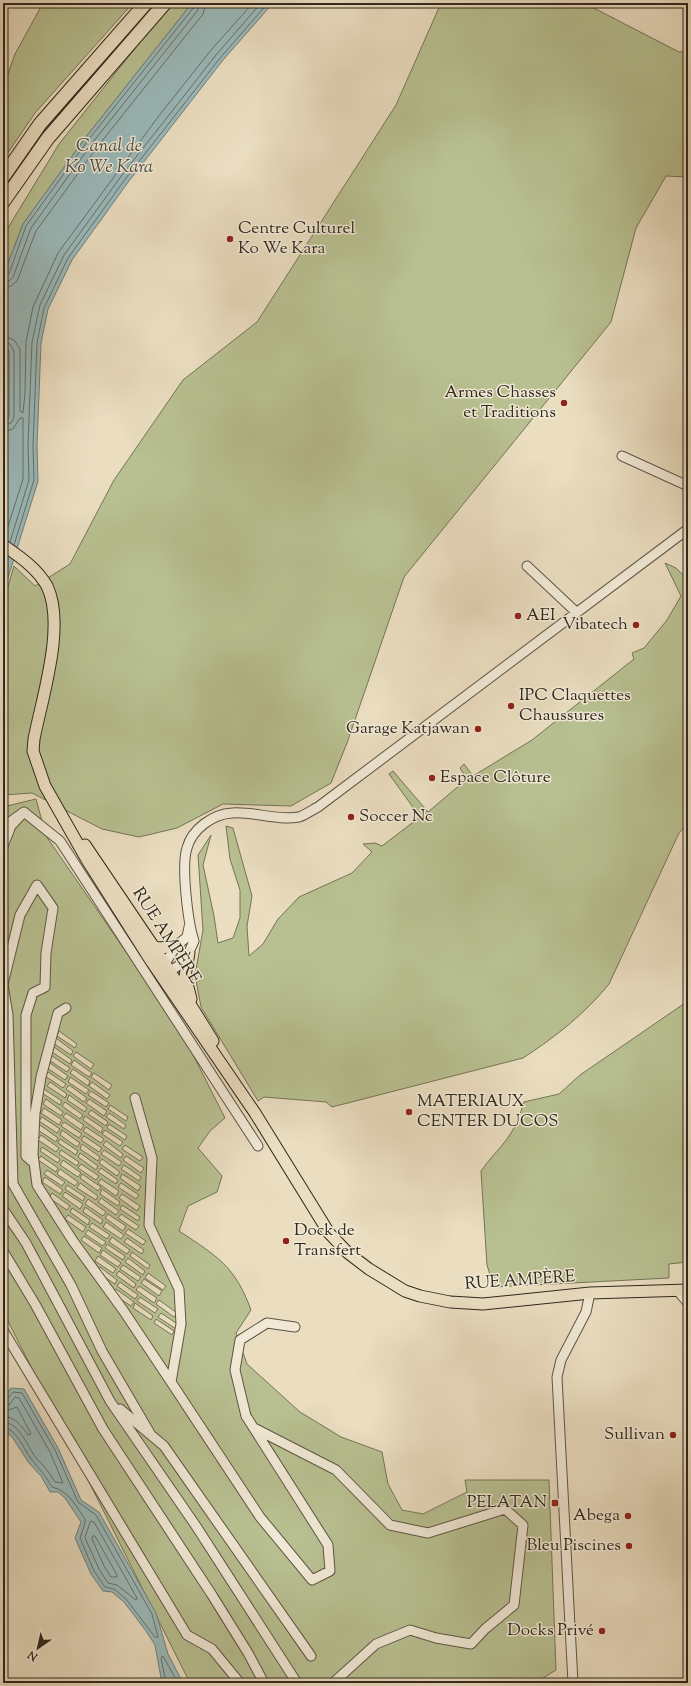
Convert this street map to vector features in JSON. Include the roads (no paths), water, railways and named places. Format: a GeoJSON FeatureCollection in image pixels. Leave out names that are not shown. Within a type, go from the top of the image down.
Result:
{"type":"FeatureCollection","features":[{"type":"Feature","properties":{"kind":"highway"},"geometry":{"type":"LineString","coordinates":[[3,177],[40,124],[146,3]]}},
{"type":"Feature","properties":{"kind":"highway"},"geometry":{"type":"LineString","coordinates":[[3,202],[48,138],[165,3]]}},
{"type":"Feature","properties":{"kind":"main road","name":"RUE AMPÈRE"},"geometry":{"type":"LineString","coordinates":[[3,545],[34,568],[47,587],[54,612],[53,646],[34,739],[33,751],[45,786],[110,897],[168,988],[239,1089],[329,1233],[348,1253],[390,1283],[420,1296],[450,1302],[483,1304],[590,1293],[683,1290]]}},
{"type":"Feature","properties":{"kind":"main road","name":"RUE AMPÈRE"},"geometry":{"type":"LineString","coordinates":[[57,808],[94,857],[153,947],[165,968],[196,1013],[232,1072],[239,1089]]}},
{"type":"Feature","properties":{"kind":"main road"},"geometry":{"type":"LineString","coordinates":[[153,947],[160,948],[176,946]]}},
{"type":"Feature","properties":{"kind":"main road"},"geometry":{"type":"LineString","coordinates":[[189,953],[185,976],[196,1013]]}},
{"type":"Feature","properties":{"kind":"street"},"geometry":{"type":"LineString","coordinates":[[622,456],[688,486]]}},
{"type":"Feature","properties":{"kind":"street"},"geometry":{"type":"LineString","coordinates":[[165,968],[176,946],[187,937],[189,926],[185,866],[186,848],[194,833],[206,822],[224,814],[234,812],[285,818],[300,816],[318,807],[688,529]]}},
{"type":"Feature","properties":{"kind":"street"},"geometry":{"type":"LineString","coordinates":[[527,566],[576,612]]}},
{"type":"Feature","properties":{"kind":"street"},"geometry":{"type":"LineString","coordinates":[[3,827],[24,812]]}},
{"type":"Feature","properties":{"kind":"street"},"geometry":{"type":"LineString","coordinates":[[3,846],[11,826],[24,812]]}},
{"type":"Feature","properties":{"kind":"street"},"geometry":{"type":"LineString","coordinates":[[24,812],[60,841],[258,1146]]}},
{"type":"Feature","properties":{"kind":"street"},"geometry":{"type":"LineString","coordinates":[[34,1163],[26,1156],[26,1015],[33,993],[45,987],[46,953],[53,908],[37,885],[20,915],[3,984],[8,1015],[13,1184],[71,1285],[102,1351],[151,1435]]}},
{"type":"Feature","properties":{"kind":"street"},"geometry":{"type":"LineString","coordinates":[[110,897],[165,968],[168,988]]}},
{"type":"Feature","properties":{"kind":"street"},"geometry":{"type":"LineString","coordinates":[[165,968],[174,970],[182,963],[189,953],[194,941],[189,926]]}},
{"type":"Feature","properties":{"kind":"street"},"geometry":{"type":"LineString","coordinates":[[66,1008],[58,1013],[41,1077],[34,1112],[34,1163],[36,1185],[73,1241],[123,1310],[260,1517],[312,1580],[330,1571],[328,1545],[246,1416],[235,1370],[240,1340],[267,1323],[295,1327]]}},
{"type":"Feature","properties":{"kind":"street"},"geometry":{"type":"LineString","coordinates":[[135,1098],[152,1158],[149,1225],[179,1289],[181,1324],[171,1382]]}},
{"type":"Feature","properties":{"kind":"street"},"geometry":{"type":"LineString","coordinates":[[3,1209],[26,1243],[110,1401],[196,1526],[297,1683]]}},
{"type":"Feature","properties":{"kind":"street"},"geometry":{"type":"LineString","coordinates":[[3,1251],[35,1304],[103,1429],[216,1601],[248,1653],[264,1683]]}},
{"type":"Feature","properties":{"kind":"street"},"geometry":{"type":"LineString","coordinates":[[683,1290],[688,1303]]}},
{"type":"Feature","properties":{"kind":"street"},"geometry":{"type":"LineString","coordinates":[[573,1683],[557,1376],[564,1355],[586,1312],[590,1293]]}},
{"type":"Feature","properties":{"kind":"street"},"geometry":{"type":"LineString","coordinates":[[3,1330],[187,1635],[212,1649],[240,1683]]}},
{"type":"Feature","properties":{"kind":"street"},"geometry":{"type":"LineString","coordinates":[[110,1401],[164,1446],[311,1656]]}},
{"type":"Feature","properties":{"kind":"street"},"geometry":{"type":"LineString","coordinates":[[253,1428],[336,1470],[390,1524],[428,1533],[505,1509],[523,1525],[514,1605],[485,1629],[471,1644],[436,1638],[410,1630],[376,1644],[333,1683]]}},
{"type":"Feature","properties":{"kind":"water","name":"Canal de Ko We Kara"},"geometry":{"type":"Polygon","coordinates":[[[192,3],[273,3],[223,60],[129,181],[72,260],[48,309],[41,343],[37,446],[38,481],[3,594],[3,470],[5,462],[4,274],[23,224],[86,137],[192,3]]]}},
{"type":"Feature","properties":{"kind":"water"},"geometry":{"type":"Polygon","coordinates":[[[11,1388],[24,1389],[58,1448],[81,1500],[99,1512],[156,1613],[168,1654],[183,1683],[162,1683],[155,1645],[146,1631],[124,1602],[112,1592],[103,1591],[91,1574],[75,1538],[81,1522],[65,1498],[58,1492],[50,1492],[41,1476],[29,1463],[12,1437],[3,1430],[3,1399],[11,1388]]]}},
{"type":"Feature","properties":{"kind":"place","name":"Centre Culturel Ko We Kara"},"geometry":{"type":"Point","coordinates":[230,239]}},
{"type":"Feature","properties":{"kind":"place","name":"Armes Chasses et Traditions"},"geometry":{"type":"Point","coordinates":[564,403]}},
{"type":"Feature","properties":{"kind":"place","name":"AEI"},"geometry":{"type":"Point","coordinates":[518,616]}},
{"type":"Feature","properties":{"kind":"place","name":"Vibatech"},"geometry":{"type":"Point","coordinates":[636,625]}},
{"type":"Feature","properties":{"kind":"place","name":"IPC Claquettes Chaussures"},"geometry":{"type":"Point","coordinates":[511,706]}},
{"type":"Feature","properties":{"kind":"place","name":"Garage Katjawan"},"geometry":{"type":"Point","coordinates":[478,729]}},
{"type":"Feature","properties":{"kind":"place","name":"Espace Clôture"},"geometry":{"type":"Point","coordinates":[432,778]}},
{"type":"Feature","properties":{"kind":"place","name":"Soccer Nc"},"geometry":{"type":"Point","coordinates":[351,817]}},
{"type":"Feature","properties":{"kind":"place","name":"MATERIAUX CENTER DUCOS"},"geometry":{"type":"Point","coordinates":[409,1112]}},
{"type":"Feature","properties":{"kind":"place","name":"Dock de Transfert"},"geometry":{"type":"Point","coordinates":[286,1241]}},
{"type":"Feature","properties":{"kind":"place","name":"Sullivan"},"geometry":{"type":"Point","coordinates":[673,1435]}},
{"type":"Feature","properties":{"kind":"place","name":"PELATAN"},"geometry":{"type":"Point","coordinates":[555,1503]}},
{"type":"Feature","properties":{"kind":"place","name":"Abega"},"geometry":{"type":"Point","coordinates":[628,1516]}},
{"type":"Feature","properties":{"kind":"place","name":"Bleu Piscines"},"geometry":{"type":"Point","coordinates":[629,1546]}},
{"type":"Feature","properties":{"kind":"place","name":"Docks Privé"},"geometry":{"type":"Point","coordinates":[602,1631]}}]}
